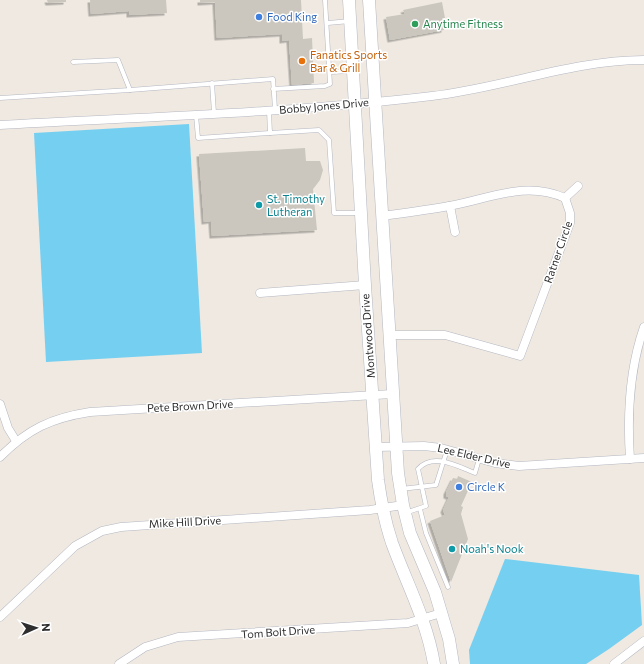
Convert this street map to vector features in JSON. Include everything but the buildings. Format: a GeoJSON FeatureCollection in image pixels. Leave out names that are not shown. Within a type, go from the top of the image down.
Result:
{"type":"FeatureCollection","features":[{"type":"Feature","properties":{"kind":"main road","name":"Montwood Drive"},"geometry":{"type":"LineString","coordinates":[[349,0],[372,396],[382,508],[392,543],[424,620],[434,664]]}},
{"type":"Feature","properties":{"kind":"main road","name":"Montwood Drive"},"geometry":{"type":"LineString","coordinates":[[370,0],[392,394],[401,489],[404,509],[417,554],[429,580],[441,613],[453,664]]}},
{"type":"Feature","properties":{"kind":"street","name":"Bobby Jones Drive"},"geometry":{"type":"LineString","coordinates":[[0,125],[272,110],[429,97],[475,90],[612,60],[644,60]]}},
{"type":"Feature","properties":{"kind":"street"},"geometry":{"type":"LineString","coordinates":[[382,216],[450,206],[526,189],[555,193],[565,198],[578,186]]}},
{"type":"Feature","properties":{"kind":"street","name":"Ratner Circle"},"geometry":{"type":"LineString","coordinates":[[389,335],[445,335],[520,356],[570,223],[570,213],[565,198]]}},
{"type":"Feature","properties":{"kind":"street"},"geometry":{"type":"LineString","coordinates":[[450,206],[455,232]]}},
{"type":"Feature","properties":{"kind":"street"},"geometry":{"type":"LineString","coordinates":[[260,293],[365,285]]}},
{"type":"Feature","properties":{"kind":"street"},"geometry":{"type":"LineString","coordinates":[[630,459],[628,412],[630,384],[634,360],[644,327]]}},
{"type":"Feature","properties":{"kind":"street","name":"Pete Brown Drive"},"geometry":{"type":"LineString","coordinates":[[0,457],[16,441],[46,423],[65,416],[90,412],[392,394]]}},
{"type":"Feature","properties":{"kind":"street"},"geometry":{"type":"LineString","coordinates":[[0,404],[8,428],[16,441]]}},
{"type":"Feature","properties":{"kind":"street","name":"Lee Elder Drive"},"geometry":{"type":"LineString","coordinates":[[376,447],[424,446],[448,449],[479,459],[519,466],[644,458]]}},
{"type":"Feature","properties":{"kind":"street","name":"Mike Hill Drive"},"geometry":{"type":"LineString","coordinates":[[0,617],[75,546],[112,528],[382,508],[404,509]]}},
{"type":"Feature","properties":{"kind":"street","name":"Tom Bolt Drive"},"geometry":{"type":"LineString","coordinates":[[119,664],[145,647],[178,637],[408,623],[424,620],[441,613]]}},
{"type":"Feature","properties":{"kind":"street"},"geometry":{"type":"LineString","coordinates":[[618,663],[644,641]]}},
{"type":"Feature","properties":{"kind":"lane"},"geometry":{"type":"LineString","coordinates":[[273,89],[324,86],[330,84],[328,23],[325,0]]}},
{"type":"Feature","properties":{"kind":"lane"},"geometry":{"type":"LineString","coordinates":[[328,23],[350,21]]}},
{"type":"Feature","properties":{"kind":"lane"},"geometry":{"type":"LineString","coordinates":[[73,62],[118,60],[130,90]]}},
{"type":"Feature","properties":{"kind":"lane"},"geometry":{"type":"LineString","coordinates":[[330,72],[353,71]]}},
{"type":"Feature","properties":{"kind":"lane"},"geometry":{"type":"LineString","coordinates":[[0,98],[273,79],[270,133]]}},
{"type":"Feature","properties":{"kind":"lane"},"geometry":{"type":"LineString","coordinates":[[212,83],[214,113]]}},
{"type":"Feature","properties":{"kind":"lane"},"geometry":{"type":"LineString","coordinates":[[196,114],[198,138],[319,130],[330,140],[334,213],[361,213]]}},
{"type":"Feature","properties":{"kind":"lane"},"geometry":{"type":"LineString","coordinates":[[401,489],[436,484],[448,449]]}},
{"type":"Feature","properties":{"kind":"lane"},"geometry":{"type":"LineString","coordinates":[[404,509],[420,509],[426,506],[418,469],[423,463],[430,460],[443,462],[475,473],[479,459]]}},
{"type":"Feature","properties":{"kind":"lane"},"geometry":{"type":"LineString","coordinates":[[420,509],[426,533],[448,587]]}},
{"type":"Feature","properties":{"kind":"lane"},"geometry":{"type":"LineString","coordinates":[[429,580],[443,575]]}},
{"type":"Feature","properties":{"kind":"water"},"geometry":{"type":"Polygon","coordinates":[[[189,124],[202,353],[46,362],[34,133],[189,124]]]}},
{"type":"Feature","properties":{"kind":"water"},"geometry":{"type":"Polygon","coordinates":[[[505,559],[639,575],[642,625],[586,664],[470,664],[469,650],[505,559]]]}},
{"type":"Feature","properties":{"kind":"place","name":"Food King"},"geometry":{"type":"Point","coordinates":[259,17]}},
{"type":"Feature","properties":{"kind":"place","name":"Anytime Fitness"},"geometry":{"type":"Point","coordinates":[415,24]}},
{"type":"Feature","properties":{"kind":"place","name":"Fanatics Sports Bar & Grill"},"geometry":{"type":"Point","coordinates":[302,61]}},
{"type":"Feature","properties":{"kind":"place","name":"St. Timothy Lutheran"},"geometry":{"type":"Point","coordinates":[259,205]}},
{"type":"Feature","properties":{"kind":"place","name":"Circle K"},"geometry":{"type":"Point","coordinates":[459,487]}},
{"type":"Feature","properties":{"kind":"place","name":"Noah's Nook"},"geometry":{"type":"Point","coordinates":[452,549]}}]}
